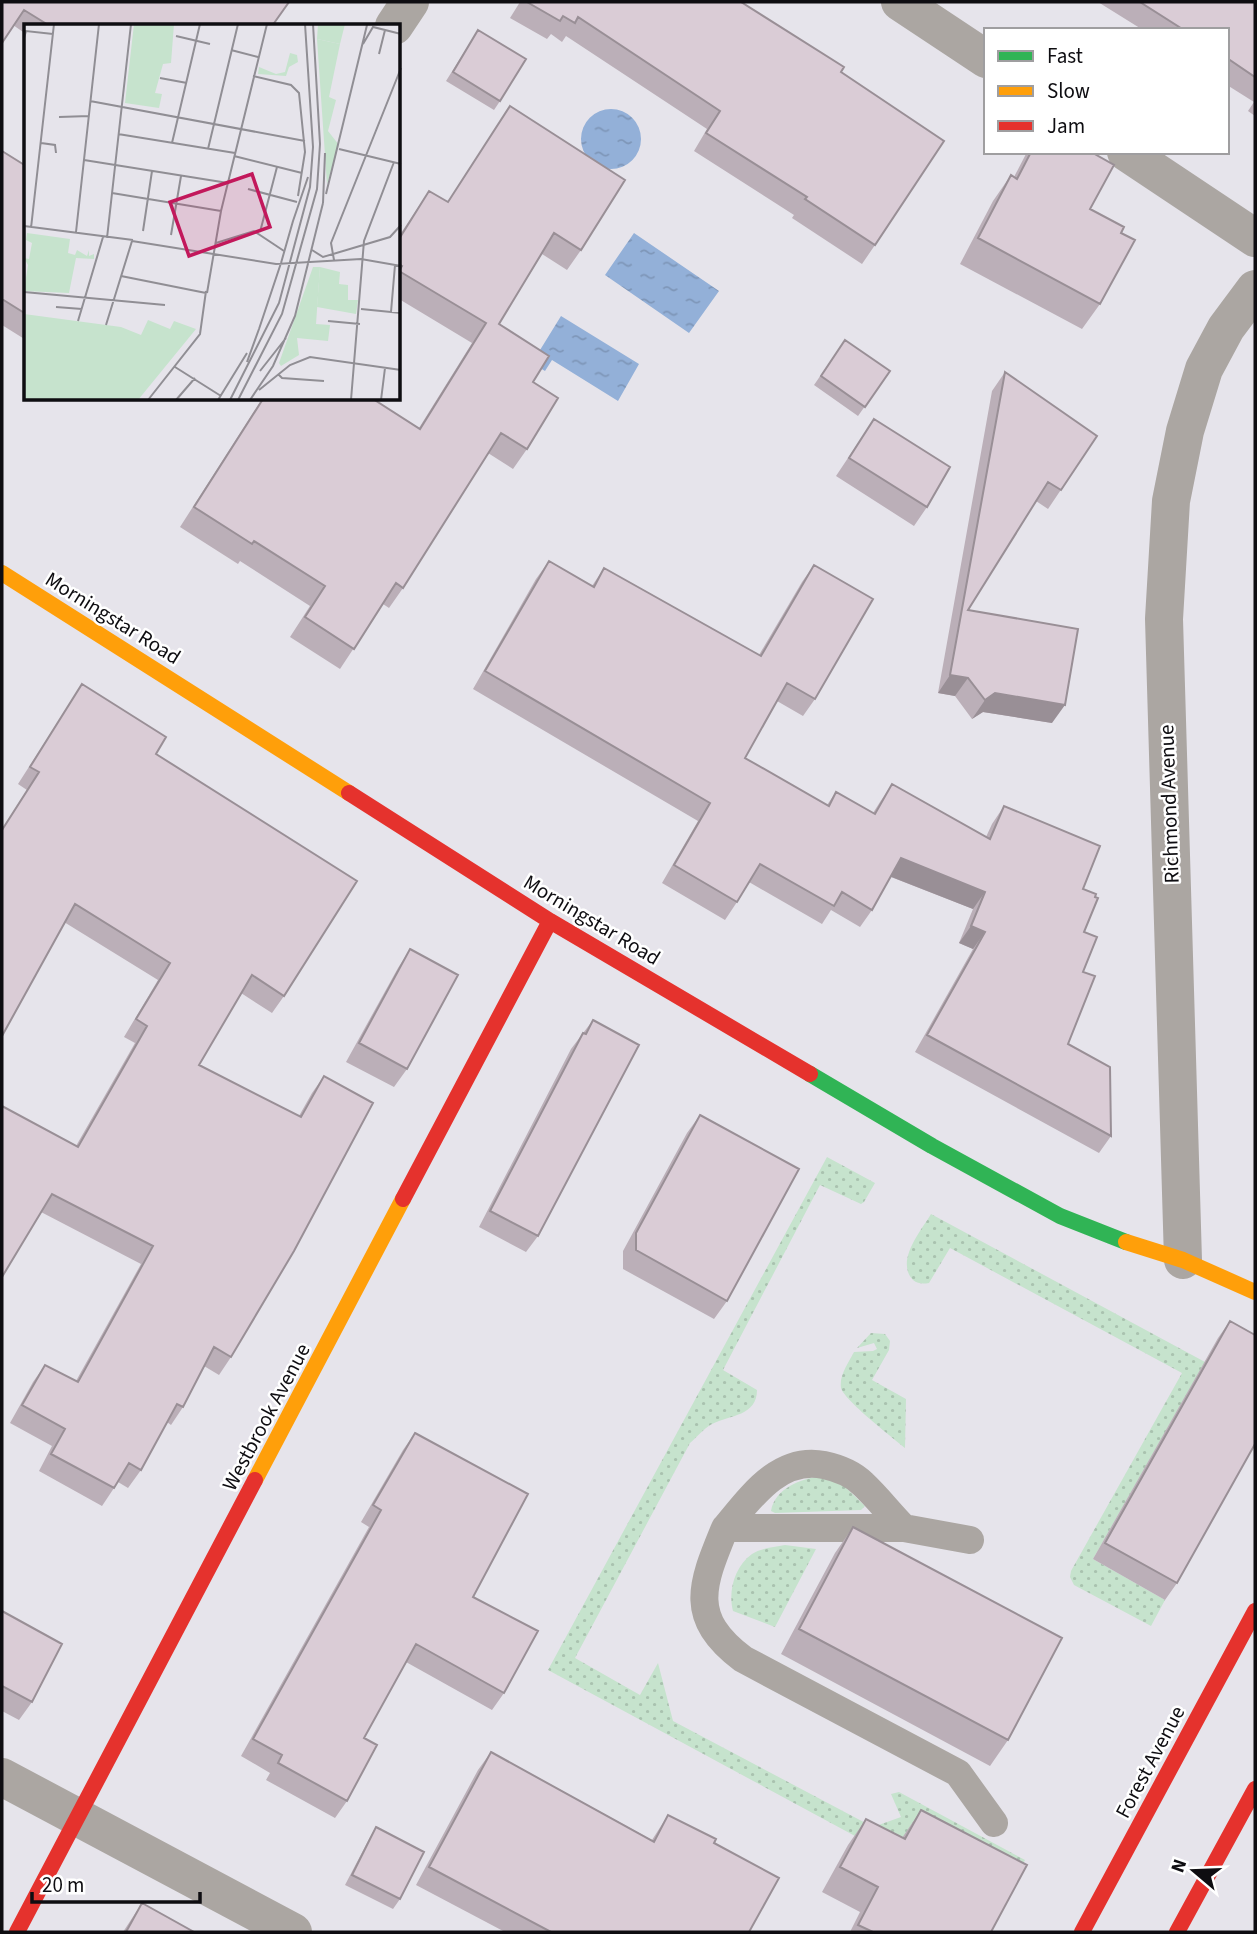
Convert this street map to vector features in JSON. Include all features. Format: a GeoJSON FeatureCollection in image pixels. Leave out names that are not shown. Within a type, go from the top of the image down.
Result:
{"type":"FeatureCollection","features":[{"type":"Feature","properties":{"kind":"main road","name":"Morningstar Road"},"geometry":{"type":"LineString","coordinates":[[4,580],[550,921],[932,1146],[1060,1216],[1117,1240],[1183,1260]]}},
{"type":"Feature","properties":{"kind":"main road","name":"Westbrook Avenue"},"geometry":{"type":"LineString","coordinates":[[17,1932],[550,921]]}},
{"type":"Feature","properties":{"kind":"main road"},"geometry":{"type":"LineString","coordinates":[[1183,1260],[1255,1292]]}},
{"type":"Feature","properties":{"kind":"main road","name":"Forest Avenue"},"geometry":{"type":"LineString","coordinates":[[1082,1932],[1255,1611]]}},
{"type":"Feature","properties":{"kind":"main road"},"geometry":{"type":"LineString","coordinates":[[1177,1932],[1255,1789]]}},
{"type":"Feature","properties":{"kind":"street"},"geometry":{"type":"LineString","coordinates":[[395,24],[410,2]]}},
{"type":"Feature","properties":{"kind":"street"},"geometry":{"type":"LineString","coordinates":[[900,2],[984,58]]}},
{"type":"Feature","properties":{"kind":"street"},"geometry":{"type":"LineString","coordinates":[[1129,154],[1255,238]]}},
{"type":"Feature","properties":{"kind":"street","name":"Richmond Avenue"},"geometry":{"type":"LineString","coordinates":[[1183,1260],[1164,619],[1169,527],[1171,501],[1185,432],[1204,369],[1226,328],[1255,289]]}},
{"type":"Feature","properties":{"kind":"street"},"geometry":{"type":"LineString","coordinates":[[2,1777],[293,1932]]}},
{"type":"Feature","properties":{"kind":"lane"},"geometry":{"type":"LineString","coordinates":[[904,1528],[861,1482],[836,1467],[811,1462],[786,1467],[753,1494],[725,1528],[706,1573],[704,1603],[710,1626],[724,1644],[743,1658],[958,1773],[994,1824]]}},
{"type":"Feature","properties":{"kind":"lane"},"geometry":{"type":"LineString","coordinates":[[725,1528],[904,1528],[970,1540]]}},
{"type":"Feature","properties":{"kind":"green space"},"geometry":{"type":"Polygon","coordinates":[[[827,1157],[875,1183],[861,1204],[820,1185],[723,1370],[757,1390],[756,1399],[748,1410],[712,1424],[690,1443],[575,1658],[640,1695],[658,1663],[673,1721],[873,1827],[901,1817],[891,1794],[899,1792],[1025,1860],[1009,1891],[903,1836],[892,1856],[548,1670],[827,1157]]]}},
{"type":"Feature","properties":{"kind":"green space"},"geometry":{"type":"Polygon","coordinates":[[[931,1214],[1205,1362],[1093,1559],[1165,1600],[1151,1626],[1074,1585],[1070,1577],[1182,1373],[950,1248],[929,1283],[913,1280],[908,1272],[908,1255],[931,1214]]]}},
{"type":"Feature","properties":{"kind":"green space"},"geometry":{"type":"Polygon","coordinates":[[[871,1333],[885,1334],[890,1341],[889,1350],[872,1380],[906,1399],[905,1448],[859,1410],[841,1388],[843,1374],[854,1352],[877,1349],[874,1343],[857,1348],[871,1333]]]}},
{"type":"Feature","properties":{"kind":"green space"},"geometry":{"type":"Polygon","coordinates":[[[821,1476],[842,1484],[865,1506],[861,1510],[771,1511],[778,1496],[790,1486],[821,1476]]]}},
{"type":"Feature","properties":{"kind":"green space"},"geometry":{"type":"Polygon","coordinates":[[[785,1545],[816,1549],[775,1627],[733,1611],[731,1596],[734,1580],[746,1559],[756,1552],[785,1545]]]}},
{"type":"Feature","properties":{"kind":"water"},"geometry":{"type":"Polygon","coordinates":[[[605,109],[617,109],[636,122],[641,139],[639,151],[628,164],[617,169],[605,169],[586,156],[581,145],[581,133],[594,114],[605,109]]]}},
{"type":"Feature","properties":{"kind":"water"},"geometry":{"type":"Polygon","coordinates":[[[634,233],[719,291],[689,333],[605,275],[634,233]]]}},
{"type":"Feature","properties":{"kind":"water"},"geometry":{"type":"Polygon","coordinates":[[[561,316],[639,364],[618,401],[552,360],[545,371],[532,363],[561,316]]]}},
{"type":"Feature","properties":{"kind":"building"},"geometry":{"type":"Polygon","coordinates":[[[2,2],[289,2],[273,24],[47,24],[24,10],[2,43],[2,2]]]}},
{"type":"Feature","properties":{"kind":"building"},"geometry":{"type":"Polygon","coordinates":[[[527,2],[741,2],[844,67],[841,72],[944,141],[875,245],[805,199],[807,197],[706,133],[720,111],[578,17],[575,23],[563,16],[560,21],[527,2]]]}},
{"type":"Feature","properties":{"kind":"building"},"geometry":{"type":"Polygon","coordinates":[[[1140,2],[1255,2],[1255,77],[1229,59],[1229,28],[1181,28],[1140,2]]]}},
{"type":"Feature","properties":{"kind":"building"},"geometry":{"type":"Polygon","coordinates":[[[478,30],[526,59],[500,101],[453,72],[478,30]]]}},
{"type":"Feature","properties":{"kind":"building"},"geometry":{"type":"Polygon","coordinates":[[[510,106],[625,180],[581,250],[554,233],[499,324],[549,356],[533,382],[558,398],[527,449],[501,433],[403,588],[396,583],[354,649],[305,617],[325,586],[194,507],[262,401],[376,401],[420,429],[486,323],[401,272],[401,236],[429,191],[448,202],[510,106]]]}},
{"type":"Feature","properties":{"kind":"building"},"geometry":{"type":"Polygon","coordinates":[[[2,151],[24,165],[24,313],[2,299],[2,151]]]}},
{"type":"Feature","properties":{"kind":"building"},"geometry":{"type":"Polygon","coordinates":[[[1030,154],[1095,154],[1114,165],[1090,209],[1124,227],[1121,233],[1135,240],[1100,304],[978,238],[1011,175],[1017,179],[1030,154]]]}},
{"type":"Feature","properties":{"kind":"building"},"geometry":{"type":"Polygon","coordinates":[[[845,340],[890,371],[865,407],[821,376],[845,340]]]}},
{"type":"Feature","properties":{"kind":"building"},"geometry":{"type":"Polygon","coordinates":[[[1005,372],[1097,436],[1061,490],[1048,482],[968,610],[1078,629],[1065,705],[995,693],[985,700],[968,678],[950,675],[1005,372]]]}},
{"type":"Feature","properties":{"kind":"building"},"geometry":{"type":"Polygon","coordinates":[[[874,419],[950,467],[927,507],[849,458],[874,419]]]}},
{"type":"Feature","properties":{"kind":"building"},"geometry":{"type":"Polygon","coordinates":[[[549,561],[594,587],[604,568],[761,656],[814,565],[873,599],[815,699],[787,683],[745,758],[829,806],[836,792],[875,814],[892,784],[990,839],[1004,806],[1100,846],[1083,889],[1096,894],[1095,897],[1098,898],[1084,932],[1097,937],[1083,972],[1095,976],[1068,1044],[1110,1067],[1111,1136],[927,1035],[985,932],[971,926],[985,892],[901,858],[872,910],[842,892],[834,906],[760,864],[737,902],[674,865],[710,803],[485,671],[549,561]]]}},
{"type":"Feature","properties":{"kind":"building"},"geometry":{"type":"Polygon","coordinates":[[[82,684],[166,737],[156,754],[357,881],[284,996],[252,975],[199,1065],[301,1117],[324,1076],[373,1103],[294,1251],[231,1357],[214,1347],[183,1407],[177,1404],[141,1470],[129,1463],[114,1488],[51,1454],[65,1429],[22,1405],[45,1365],[78,1382],[153,1246],[52,1194],[2,1277],[2,1106],[78,1147],[147,1026],[136,1019],[170,963],[75,904],[2,1036],[2,830],[39,772],[30,767],[82,684]]]}},
{"type":"Feature","properties":{"kind":"building"},"geometry":{"type":"Polygon","coordinates":[[[410,949],[458,975],[407,1069],[359,1043],[410,949]]]}},
{"type":"Feature","properties":{"kind":"building"},"geometry":{"type":"Polygon","coordinates":[[[593,1020],[639,1045],[538,1236],[490,1211],[583,1033],[586,1034],[593,1020]]]}},
{"type":"Feature","properties":{"kind":"building"},"geometry":{"type":"Polygon","coordinates":[[[700,1115],[799,1169],[727,1301],[636,1250],[636,1233],[700,1115]]]}},
{"type":"Feature","properties":{"kind":"building"},"geometry":{"type":"Polygon","coordinates":[[[1230,1321],[1255,1335],[1255,1444],[1177,1583],[1105,1543],[1230,1321]]]}},
{"type":"Feature","properties":{"kind":"building"},"geometry":{"type":"Polygon","coordinates":[[[415,1433],[528,1494],[473,1597],[538,1631],[504,1693],[416,1644],[364,1738],[377,1745],[347,1801],[278,1763],[282,1755],[253,1739],[381,1510],[373,1505],[415,1433]]]}},
{"type":"Feature","properties":{"kind":"building"},"geometry":{"type":"Polygon","coordinates":[[[853,1527],[1062,1638],[1008,1740],[799,1629],[853,1527]]]}},
{"type":"Feature","properties":{"kind":"building"},"geometry":{"type":"Polygon","coordinates":[[[2,1611],[62,1644],[32,1702],[2,1686],[2,1611]]]}},
{"type":"Feature","properties":{"kind":"building"},"geometry":{"type":"Polygon","coordinates":[[[491,1752],[654,1842],[668,1815],[716,1839],[714,1843],[779,1878],[749,1932],[551,1932],[429,1867],[491,1752]]]}},
{"type":"Feature","properties":{"kind":"building"},"geometry":{"type":"Polygon","coordinates":[[[921,1810],[1027,1865],[991,1932],[873,1932],[858,1925],[878,1887],[840,1867],[866,1819],[905,1839],[921,1810]]]}},
{"type":"Feature","properties":{"kind":"building"},"geometry":{"type":"Polygon","coordinates":[[[376,1827],[424,1852],[400,1899],[352,1875],[376,1827]]]}},
{"type":"Feature","properties":{"kind":"building"},"geometry":{"type":"Polygon","coordinates":[[[142,1903],[194,1932],[126,1932],[142,1903]]]}},
{"type":"Feature","properties":{"kind":"traffic: fast"},"geometry":{"type":"LineString","coordinates":[[810,1074],[932,1146],[1060,1216],[1126,1242]]}},
{"type":"Feature","properties":{"kind":"traffic: slow"},"geometry":{"type":"LineString","coordinates":[[2,573],[349,793]]}},
{"type":"Feature","properties":{"kind":"traffic: slow"},"geometry":{"type":"LineString","coordinates":[[255,1480],[403,1199]]}},
{"type":"Feature","properties":{"kind":"traffic: slow"},"geometry":{"type":"LineString","coordinates":[[1126,1242],[1183,1260],[1255,1292]]}},
{"type":"Feature","properties":{"kind":"traffic: jam"},"geometry":{"type":"LineString","coordinates":[[349,793],[550,921],[810,1074]]}},
{"type":"Feature","properties":{"kind":"traffic: jam"},"geometry":{"type":"LineString","coordinates":[[403,1199],[550,921]]}},
{"type":"Feature","properties":{"kind":"traffic: jam"},"geometry":{"type":"LineString","coordinates":[[17,1932],[255,1480]]}},
{"type":"Feature","properties":{"kind":"traffic: jam"},"geometry":{"type":"LineString","coordinates":[[1082,1932],[1255,1611]]}},
{"type":"Feature","properties":{"kind":"traffic: jam"},"geometry":{"type":"LineString","coordinates":[[1177,1932],[1255,1789]]}}]}
